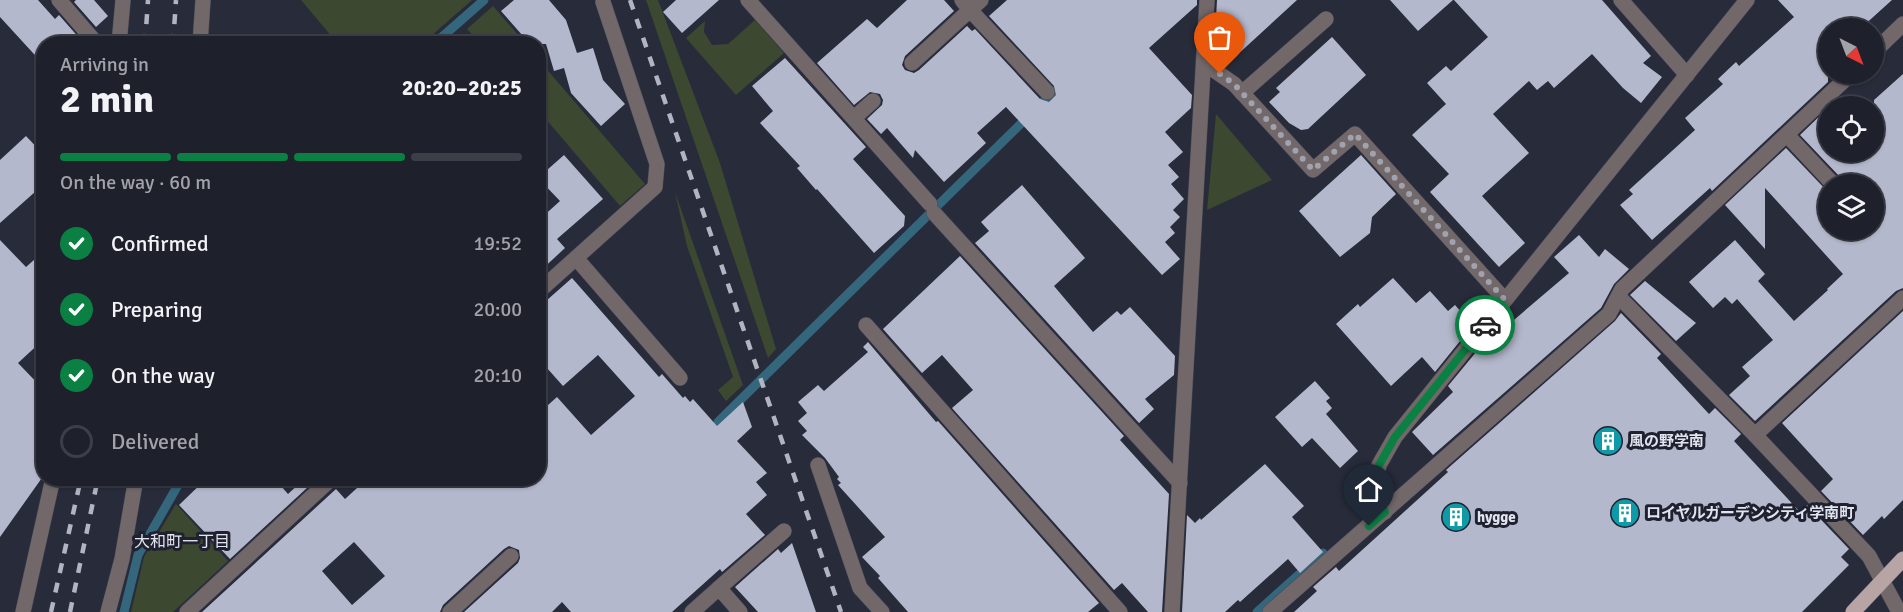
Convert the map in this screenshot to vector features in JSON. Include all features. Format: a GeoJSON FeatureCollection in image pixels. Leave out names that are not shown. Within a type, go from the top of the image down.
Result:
{"type":"FeatureCollection","features":[{"type":"Feature","properties":{"kind":"main road"},"geometry":{"type":"LineString","coordinates":[[1852,612],[1903,559]]}},
{"type":"Feature","properties":{"kind":"street"},"geometry":{"type":"LineString","coordinates":[[59,0],[90,36]]}},
{"type":"Feature","properties":{"kind":"street"},"geometry":{"type":"LineString","coordinates":[[120,36],[123,0]]}},
{"type":"Feature","properties":{"kind":"street"},"geometry":{"type":"LineString","coordinates":[[201,36],[203,0]]}},
{"type":"Feature","properties":{"kind":"street"},"geometry":{"type":"LineString","coordinates":[[748,0],[1180,483]]}},
{"type":"Feature","properties":{"kind":"street"},"geometry":{"type":"LineString","coordinates":[[1172,612],[1207,0]]}},
{"type":"Feature","properties":{"kind":"street"},"geometry":{"type":"LineString","coordinates":[[1621,0],[1687,75]]}},
{"type":"Feature","properties":{"kind":"street"},"geometry":{"type":"LineString","coordinates":[[1385,512],[1375,492],[1379,465],[1395,437],[1747,0]]}},
{"type":"Feature","properties":{"kind":"street"},"geometry":{"type":"LineString","coordinates":[[546,283],[656,187],[657,164],[603,2]]}},
{"type":"Feature","properties":{"kind":"street"},"geometry":{"type":"LineString","coordinates":[[912,63],[971,3],[1047,92]]}},
{"type":"Feature","properties":{"kind":"street"},"geometry":{"type":"LineString","coordinates":[[1242,93],[1326,19]]}},
{"type":"Feature","properties":{"kind":"street"},"geometry":{"type":"LineString","coordinates":[[1884,42],[1903,24]]}},
{"type":"Feature","properties":{"kind":"street"},"geometry":{"type":"LineString","coordinates":[[1205,64],[1234,84],[1313,170],[1355,134],[1505,300]]}},
{"type":"Feature","properties":{"kind":"street"},"geometry":{"type":"LineString","coordinates":[[1270,612],[1609,314],[1622,289],[1841,84]]}},
{"type":"Feature","properties":{"kind":"street"},"geometry":{"type":"LineString","coordinates":[[854,118],[873,101]]}},
{"type":"Feature","properties":{"kind":"street"},"geometry":{"type":"LineString","coordinates":[[1787,135],[1824,174]]}},
{"type":"Feature","properties":{"kind":"street"},"geometry":{"type":"LineString","coordinates":[[576,258],[680,378]]}},
{"type":"Feature","properties":{"kind":"street"},"geometry":{"type":"LineString","coordinates":[[1619,297],[1755,435],[1869,556],[1899,612]]}},
{"type":"Feature","properties":{"kind":"street"},"geometry":{"type":"LineString","coordinates":[[1755,435],[1903,298]]}},
{"type":"Feature","properties":{"kind":"street"},"geometry":{"type":"LineString","coordinates":[[866,325],[1120,612]]}},
{"type":"Feature","properties":{"kind":"street"},"geometry":{"type":"LineString","coordinates":[[818,465],[860,588],[882,612]]}},
{"type":"Feature","properties":{"kind":"street"},"geometry":{"type":"LineString","coordinates":[[23,612],[51,486]]}},
{"type":"Feature","properties":{"kind":"street"},"geometry":{"type":"LineString","coordinates":[[108,612],[122,559],[135,486]]}},
{"type":"Feature","properties":{"kind":"street"},"geometry":{"type":"LineString","coordinates":[[187,612],[323,486]]}},
{"type":"Feature","properties":{"kind":"street"},"geometry":{"type":"LineString","coordinates":[[692,612],[784,531]]}},
{"type":"Feature","properties":{"kind":"street"},"geometry":{"type":"LineString","coordinates":[[450,612],[512,556]]}},
{"type":"Feature","properties":{"kind":"street"},"geometry":{"type":"LineString","coordinates":[[719,588],[741,612]]}},
{"type":"Feature","properties":{"kind":"green space"},"geometry":{"type":"Polygon","coordinates":[[[301,0],[472,0],[431,36],[331,36],[301,0]]]}},
{"type":"Feature","properties":{"kind":"green space"},"geometry":{"type":"Polygon","coordinates":[[[646,0],[658,0],[720,163],[776,349],[768,358],[646,0]]]}},
{"type":"Feature","properties":{"kind":"green space"},"geometry":{"type":"Polygon","coordinates":[[[493,6],[519,36],[474,36],[467,29],[493,6]]]}},
{"type":"Feature","properties":{"kind":"green space"},"geometry":{"type":"Polygon","coordinates":[[[755,20],[784,53],[736,95],[686,38],[705,21],[704,32],[712,45],[728,44],[755,20]]]}},
{"type":"Feature","properties":{"kind":"green space"},"geometry":{"type":"Polygon","coordinates":[[[546,68],[645,184],[620,206],[546,119],[546,68]]]}},
{"type":"Feature","properties":{"kind":"green space"},"geometry":{"type":"Polygon","coordinates":[[[1216,114],[1272,180],[1207,210],[1216,114]]]}},
{"type":"Feature","properties":{"kind":"green space"},"geometry":{"type":"Polygon","coordinates":[[[675,192],[743,385],[726,401],[718,390],[733,377],[687,246],[675,192]]]}},
{"type":"Feature","properties":{"kind":"green space"},"geometry":{"type":"Polygon","coordinates":[[[176,504],[228,561],[173,612],[131,612],[144,557],[176,504]]]}},
{"type":"Feature","properties":{"kind":"building"},"geometry":{"type":"Polygon","coordinates":[[[0,0],[38,0],[55,19],[59,15],[77,36],[36,36],[36,56],[0,17],[0,0]]]}},
{"type":"Feature","properties":{"kind":"building"},"geometry":{"type":"Polygon","coordinates":[[[94,0],[108,16],[96,27],[74,2],[94,0]]]}},
{"type":"Feature","properties":{"kind":"building"},"geometry":{"type":"Polygon","coordinates":[[[514,0],[549,0],[566,20],[577,53],[593,48],[603,80],[625,104],[601,126],[571,93],[564,68],[554,71],[546,36],[523,36],[501,11],[514,0]]]}},
{"type":"Feature","properties":{"kind":"building"},"geometry":{"type":"Polygon","coordinates":[[[676,0],[719,0],[682,33],[663,12],[676,0]]]}},
{"type":"Feature","properties":{"kind":"building"},"geometry":{"type":"Polygon","coordinates":[[[907,0],[944,0],[954,11],[905,56],[902,65],[905,70],[914,73],[919,70],[967,26],[972,31],[975,29],[1040,99],[1049,102],[1056,95],[1054,86],[989,16],[1007,0],[1197,0],[1197,5],[1149,48],[1192,95],[1191,108],[1165,132],[1183,152],[1168,165],[1179,177],[1171,184],[1184,199],[1173,210],[1180,217],[1170,227],[1175,233],[1165,242],[1180,259],[1162,275],[1006,107],[977,133],[986,143],[944,182],[915,150],[913,158],[887,128],[881,134],[867,119],[882,105],[883,100],[880,94],[870,92],[854,105],[817,63],[867,19],[877,28],[907,0]]]}},
{"type":"Feature","properties":{"kind":"building"},"geometry":{"type":"Polygon","coordinates":[[[1217,0],[1297,0],[1236,56],[1225,45],[1226,32],[1216,19],[1217,0]]]}},
{"type":"Feature","properties":{"kind":"building"},"geometry":{"type":"Polygon","coordinates":[[[1390,0],[1453,0],[1418,31],[1390,0]]]}},
{"type":"Feature","properties":{"kind":"building"},"geometry":{"type":"Polygon","coordinates":[[[1454,0],[1602,0],[1651,56],[1643,63],[1662,77],[1641,103],[1623,88],[1592,54],[1554,88],[1548,81],[1537,90],[1529,81],[1493,114],[1529,153],[1482,196],[1525,243],[1499,267],[1430,192],[1449,174],[1412,135],[1446,104],[1427,83],[1446,66],[1451,71],[1488,37],[1454,0]]]}},
{"type":"Feature","properties":{"kind":"building"},"geometry":{"type":"Polygon","coordinates":[[[1778,0],[1892,0],[1872,18],[1818,18],[1818,84],[1826,84],[1712,191],[1710,188],[1652,240],[1620,205],[1633,194],[1629,190],[1695,130],[1685,118],[1723,84],[1718,79],[1736,62],[1739,66],[1794,17],[1778,0]]]}},
{"type":"Feature","properties":{"kind":"building"},"geometry":{"type":"Polygon","coordinates":[[[1332,37],[1366,75],[1308,129],[1301,130],[1289,123],[1269,102],[1280,92],[1276,88],[1332,37]]]}},
{"type":"Feature","properties":{"kind":"building"},"geometry":{"type":"Polygon","coordinates":[[[785,58],[866,147],[853,159],[905,216],[904,226],[874,253],[816,190],[797,168],[800,166],[760,123],[773,111],[752,86],[785,58]]]}},
{"type":"Feature","properties":{"kind":"building"},"geometry":{"type":"Polygon","coordinates":[[[1903,74],[1903,288],[1896,291],[1755,421],[1729,395],[1750,376],[1742,367],[1773,340],[1737,299],[1732,304],[1725,297],[1713,308],[1689,282],[1735,240],[1765,274],[1758,281],[1794,321],[1843,274],[1765,188],[1765,249],[1725,205],[1786,148],[1818,182],[1818,240],[1884,240],[1884,174],[1837,174],[1826,162],[1884,162],[1884,96],[1878,96],[1903,74]]]}},
{"type":"Feature","properties":{"kind":"building"},"geometry":{"type":"Polygon","coordinates":[[[1818,118],[1818,154],[1800,135],[1818,118]]]}},
{"type":"Feature","properties":{"kind":"building"},"geometry":{"type":"Polygon","coordinates":[[[26,136],[36,147],[36,191],[0,223],[0,160],[26,136]]]}},
{"type":"Feature","properties":{"kind":"building"},"geometry":{"type":"Polygon","coordinates":[[[564,155],[603,199],[557,239],[565,248],[546,266],[546,214],[560,201],[546,186],[546,171],[564,155]]]}},
{"type":"Feature","properties":{"kind":"building"},"geometry":{"type":"Polygon","coordinates":[[[1361,155],[1396,194],[1372,217],[1370,233],[1340,257],[1299,211],[1361,155]]]}},
{"type":"Feature","properties":{"kind":"building"},"geometry":{"type":"Polygon","coordinates":[[[1022,185],[1085,258],[1054,286],[1093,332],[1117,311],[1121,315],[1130,307],[1175,356],[1174,375],[1145,399],[1154,409],[1139,423],[975,243],[989,231],[981,222],[1022,185]]]}},
{"type":"Feature","properties":{"kind":"building"},"geometry":{"type":"Polygon","coordinates":[[[1579,235],[1599,257],[1605,249],[1629,269],[1614,284],[1601,308],[1433,455],[1412,432],[1453,392],[1448,386],[1486,340],[1488,342],[1569,273],[1554,257],[1579,235]]]}},
{"type":"Feature","properties":{"kind":"building"},"geometry":{"type":"Polygon","coordinates":[[[0,240],[26,267],[36,258],[36,346],[18,363],[36,382],[36,486],[0,537],[0,240]]]}},
{"type":"Feature","properties":{"kind":"building"},"geometry":{"type":"Polygon","coordinates":[[[960,256],[1124,436],[1120,440],[1169,494],[1162,612],[1148,612],[1122,583],[1114,590],[952,408],[973,390],[942,355],[922,373],[883,329],[960,256]]]}},
{"type":"Feature","properties":{"kind":"building"},"geometry":{"type":"Polygon","coordinates":[[[572,278],[659,377],[662,374],[683,398],[685,396],[690,402],[693,399],[717,426],[743,402],[752,427],[737,441],[767,473],[756,482],[767,495],[746,514],[765,535],[722,572],[720,569],[672,612],[571,612],[562,602],[552,612],[464,612],[518,563],[519,550],[509,546],[443,605],[440,612],[202,612],[336,489],[345,499],[359,486],[546,486],[546,407],[557,397],[591,435],[635,396],[598,355],[563,386],[546,367],[546,301],[572,278]],[[354,542],[322,571],[352,605],[385,576],[354,542]]]}},
{"type":"Feature","properties":{"kind":"building"},"geometry":{"type":"Polygon","coordinates":[[[1393,278],[1416,303],[1430,291],[1448,311],[1455,305],[1473,325],[1435,372],[1422,357],[1391,386],[1336,324],[1358,304],[1360,307],[1393,278]]]}},
{"type":"Feature","properties":{"kind":"building"},"geometry":{"type":"Polygon","coordinates":[[[1645,281],[1696,323],[1676,341],[1630,295],[1645,281]]]}},
{"type":"Feature","properties":{"kind":"building"},"geometry":{"type":"Polygon","coordinates":[[[1903,311],[1903,500],[1863,535],[1821,491],[1833,479],[1782,423],[1903,311]]]}},
{"type":"Feature","properties":{"kind":"building","name":"風の野学南"},"geometry":{"type":"Polygon","coordinates":[[[1621,313],[1661,354],[1657,358],[1709,414],[1715,408],[1741,434],[1734,441],[1800,512],[1807,505],[1849,549],[1841,557],[1849,565],[1802,612],[1294,612],[1317,591],[1313,587],[1336,567],[1339,571],[1448,472],[1446,470],[1615,321],[1621,313]]]}},
{"type":"Feature","properties":{"kind":"building"},"geometry":{"type":"Polygon","coordinates":[[[868,342],[936,422],[938,421],[1099,603],[1088,612],[908,612],[862,557],[885,537],[838,485],[841,483],[837,479],[839,477],[825,458],[802,435],[807,431],[798,421],[807,413],[798,402],[818,385],[824,391],[868,352],[863,347],[868,342]]]}},
{"type":"Feature","properties":{"kind":"building"},"geometry":{"type":"Polygon","coordinates":[[[1315,381],[1330,398],[1326,401],[1332,408],[1326,414],[1358,451],[1340,468],[1312,438],[1302,447],[1275,417],[1315,381]]]}},
{"type":"Feature","properties":{"kind":"building"},"geometry":{"type":"Polygon","coordinates":[[[1265,464],[1304,506],[1292,517],[1323,552],[1300,573],[1288,559],[1240,602],[1238,600],[1225,612],[1182,612],[1187,515],[1195,523],[1200,518],[1201,520],[1265,464]]]}},
{"type":"Feature","properties":{"kind":"building"},"geometry":{"type":"Polygon","coordinates":[[[199,486],[281,486],[288,494],[297,486],[308,487],[230,559],[179,505],[199,486]]]}},
{"type":"Feature","properties":{"kind":"building"},"geometry":{"type":"Polygon","coordinates":[[[792,543],[816,612],[758,612],[735,587],[778,549],[781,553],[792,543]]]}},
{"type":"Feature","properties":{"kind":"waterway"},"geometry":{"type":"LineString","coordinates":[[443,36],[484,0]]}},
{"type":"Feature","properties":{"kind":"waterway"},"geometry":{"type":"LineString","coordinates":[[718,422],[1054,91]]}},
{"type":"Feature","properties":{"kind":"waterway"},"geometry":{"type":"LineString","coordinates":[[124,612],[138,555],[177,486]]}},
{"type":"Feature","properties":{"kind":"waterway"},"geometry":{"type":"LineString","coordinates":[[1257,612],[1323,553]]}},
{"type":"Feature","properties":{"kind":"railway"},"geometry":{"type":"LineString","coordinates":[[146,36],[148,0]]}},
{"type":"Feature","properties":{"kind":"railway"},"geometry":{"type":"LineString","coordinates":[[174,36],[176,0]]}},
{"type":"Feature","properties":{"kind":"railway"},"geometry":{"type":"LineString","coordinates":[[630,0],[841,612]]}},
{"type":"Feature","properties":{"kind":"railway"},"geometry":{"type":"LineString","coordinates":[[51,612],[79,486]]}},
{"type":"Feature","properties":{"kind":"railway"},"geometry":{"type":"LineString","coordinates":[[70,612],[96,486]]}},
{"type":"Feature","properties":{"kind":"way so far"},"geometry":{"type":"LineString","coordinates":[[1220,74],[1234,84],[1313,170],[1355,134],[1505,300],[1485,325]]}},
{"type":"Feature","properties":{"kind":"place","name":"風の野学南"},"geometry":{"type":"Point","coordinates":[1608,441]}},
{"type":"Feature","properties":{"kind":"place","name":"ロイヤルガーデンシティ学南町"},"geometry":{"type":"Point","coordinates":[1625,513]}},
{"type":"Feature","properties":{"kind":"place","name":"hygge"},"geometry":{"type":"Point","coordinates":[1456,517]}},
{"type":"Feature","properties":{"kind":"district","name":"大和町一丁目"},"geometry":{"type":"Point","coordinates":[182,541]}},
{"type":"Feature","properties":{"kind":"route"},"geometry":{"type":"LineString","coordinates":[[1369,526],[1385,512],[1375,492],[1379,465],[1395,437],[1485,325]]}}]}
